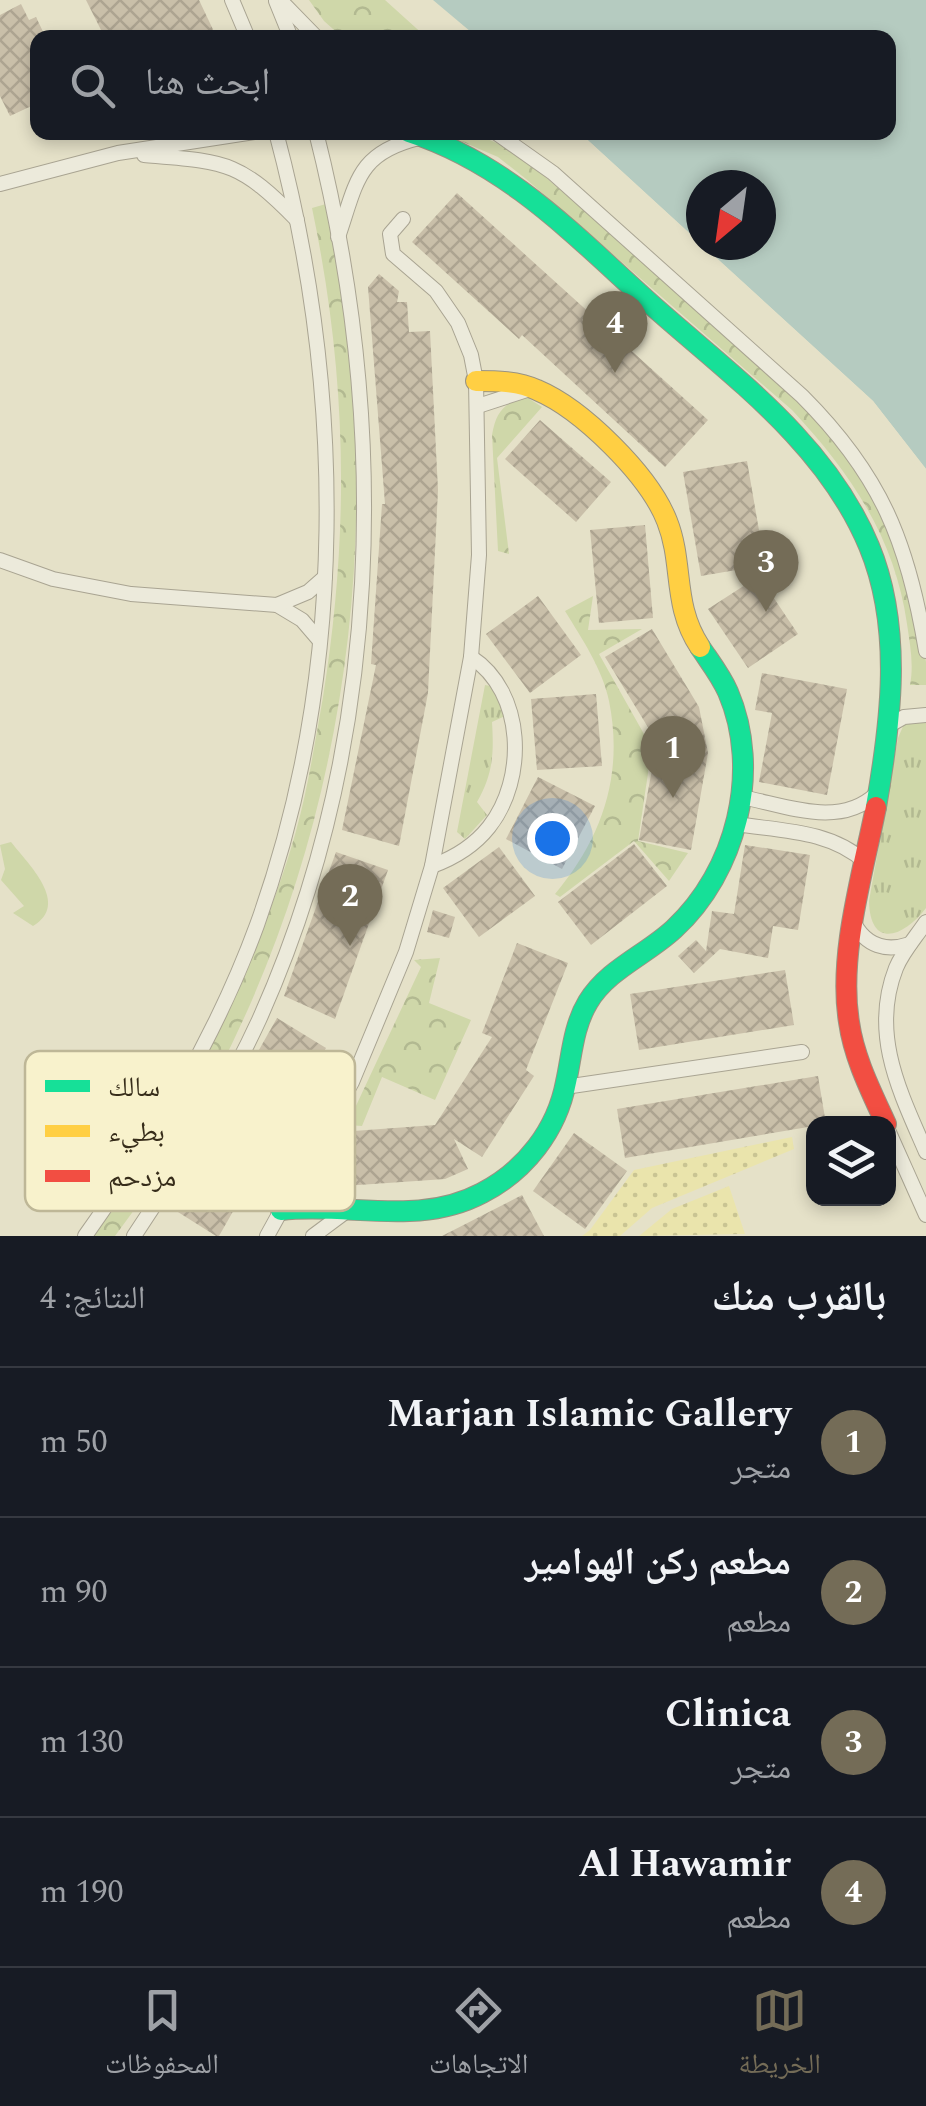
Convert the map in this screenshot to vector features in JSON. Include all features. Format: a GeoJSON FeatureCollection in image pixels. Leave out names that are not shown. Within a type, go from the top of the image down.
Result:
{"type":"FeatureCollection","features":[{"type":"Feature","properties":{"kind":"street"},"geometry":{"type":"LineString","coordinates":[[232,0],[245,30]]}},
{"type":"Feature","properties":{"kind":"street"},"geometry":{"type":"LineString","coordinates":[[278,0],[288,30]]}},
{"type":"Feature","properties":{"kind":"street"},"geometry":{"type":"LineString","coordinates":[[278,0],[310,30]]}},
{"type":"Feature","properties":{"kind":"street"},"geometry":{"type":"LineString","coordinates":[[0,184],[118,153],[202,140]]}},
{"type":"Feature","properties":{"kind":"street"},"geometry":{"type":"LineString","coordinates":[[200,1051],[230,992],[277,862],[300,766],[320,642],[325,578],[324,414],[298,221],[278,140]]}},
{"type":"Feature","properties":{"kind":"street"},"geometry":{"type":"LineString","coordinates":[[242,1051],[299,920],[338,774],[355,672],[365,517],[357,360],[318,140]]}},
{"type":"Feature","properties":{"kind":"street"},"geometry":{"type":"LineString","coordinates":[[338,238],[357,182],[369,162],[403,140]]}},
{"type":"Feature","properties":{"kind":"street"},"geometry":{"type":"LineString","coordinates":[[433,140],[466,152],[504,175],[764,406],[818,462],[852,510],[878,574],[891,642],[892,699],[846,987],[852,1037],[883,1116]]}},
{"type":"Feature","properties":{"kind":"street"},"geometry":{"type":"LineString","coordinates":[[506,140],[553,173],[802,396],[839,435],[870,479],[896,530],[915,587],[926,650]]}},
{"type":"Feature","properties":{"kind":"street"},"geometry":{"type":"LineString","coordinates":[[118,153],[226,165],[252,178],[298,221]]}},
{"type":"Feature","properties":{"kind":"street"},"geometry":{"type":"LineString","coordinates":[[355,1075],[406,952],[432,866],[471,657],[479,556],[476,381],[466,338],[448,306],[393,254],[390,234],[403,219]]}},
{"type":"Feature","properties":{"kind":"street"},"geometry":{"type":"LineString","coordinates":[[355,1211],[422,1214],[480,1194],[532,1155],[549,1131],[565,1087],[572,1037],[588,1002],[610,974],[660,940],[696,905],[715,876],[736,824],[741,796],[742,759],[736,720],[720,676],[693,638],[682,610],[672,537],[660,503],[628,463],[556,400],[533,388],[476,381]]}},
{"type":"Feature","properties":{"kind":"street"},"geometry":{"type":"LineString","coordinates":[[478,406],[533,388]]}},
{"type":"Feature","properties":{"kind":"street"},"geometry":{"type":"LineString","coordinates":[[0,560],[53,578],[132,594],[278,605],[302,620],[320,642]]}},
{"type":"Feature","properties":{"kind":"street"},"geometry":{"type":"LineString","coordinates":[[278,605],[308,592],[325,578]]}},
{"type":"Feature","properties":{"kind":"street"},"geometry":{"type":"LineString","coordinates":[[432,866],[463,851],[487,830],[504,802],[513,773],[515,743],[506,699],[491,674],[471,657]]}},
{"type":"Feature","properties":{"kind":"street"},"geometry":{"type":"LineString","coordinates":[[888,726],[904,716],[926,715]]}},
{"type":"Feature","properties":{"kind":"street"},"geometry":{"type":"LineString","coordinates":[[741,796],[840,814],[859,808],[876,794]]}},
{"type":"Feature","properties":{"kind":"street"},"geometry":{"type":"LineString","coordinates":[[736,824],[825,838],[847,848],[864,862]]}},
{"type":"Feature","properties":{"kind":"street"},"geometry":{"type":"LineString","coordinates":[[926,922],[892,982],[886,1034],[895,1080],[926,1152]]}},
{"type":"Feature","properties":{"kind":"street"},"geometry":{"type":"LineString","coordinates":[[854,923],[873,944],[892,948],[911,943]]}},
{"type":"Feature","properties":{"kind":"street"},"geometry":{"type":"LineString","coordinates":[[852,1037],[886,1034]]}},
{"type":"Feature","properties":{"kind":"street"},"geometry":{"type":"LineString","coordinates":[[565,1087],[802,1052]]}},
{"type":"Feature","properties":{"kind":"street"},"geometry":{"type":"LineString","coordinates":[[896,1147],[926,1215]]}},
{"type":"Feature","properties":{"kind":"street"},"geometry":{"type":"LineString","coordinates":[[85,1236],[102,1211]]}},
{"type":"Feature","properties":{"kind":"street"},"geometry":{"type":"LineString","coordinates":[[134,1236],[150,1211]]}},
{"type":"Feature","properties":{"kind":"street"},"geometry":{"type":"LineString","coordinates":[[267,1236],[280,1211]]}},
{"type":"Feature","properties":{"kind":"street"},"geometry":{"type":"LineString","coordinates":[[313,1236],[347,1211]]}},
{"type":"Feature","properties":{"kind":"green space"},"geometry":{"type":"Polygon","coordinates":[[[309,0],[385,0],[418,30],[334,30],[309,0]]]}},
{"type":"Feature","properties":{"kind":"green space"},"geometry":{"type":"Polygon","coordinates":[[[458,140],[492,141],[535,168],[801,399],[871,484],[915,596],[926,685],[910,685],[907,624],[881,535],[851,482],[813,433],[792,410],[498,157],[458,140]]]}},
{"type":"Feature","properties":{"kind":"green space"},"geometry":{"type":"Polygon","coordinates":[[[326,204],[352,382],[356,517],[349,627],[333,736],[308,843],[273,948],[229,1051],[206,1051],[247,965],[288,858],[304,798],[332,635],[341,452],[332,331],[312,208],[326,204]]]}},
{"type":"Feature","properties":{"kind":"green space"},"geometry":{"type":"Polygon","coordinates":[[[525,396],[542,407],[497,458],[509,554],[498,551],[492,435],[502,410],[525,396]]]}},
{"type":"Feature","properties":{"kind":"green space"},"geometry":{"type":"Polygon","coordinates":[[[593,596],[588,630],[642,629],[599,654],[649,743],[677,728],[678,747],[652,746],[638,841],[688,853],[669,881],[634,841],[560,897],[555,894],[597,828],[614,754],[609,701],[602,677],[565,611],[593,596]]]}},
{"type":"Feature","properties":{"kind":"green space"},"geometry":{"type":"Polygon","coordinates":[[[485,685],[496,687],[505,716],[492,722],[491,764],[477,802],[487,815],[465,839],[457,832],[485,685]]]}},
{"type":"Feature","properties":{"kind":"green space"},"geometry":{"type":"Polygon","coordinates":[[[926,714],[926,908],[908,926],[890,934],[875,927],[869,901],[898,738],[904,724],[926,714]]]}},
{"type":"Feature","properties":{"kind":"green space"},"geometry":{"type":"Polygon","coordinates":[[[11,842],[43,884],[47,896],[44,917],[33,926],[13,913],[24,906],[1,880],[5,869],[0,845],[11,842]]]}},
{"type":"Feature","properties":{"kind":"green space"},"geometry":{"type":"Polygon","coordinates":[[[440,958],[429,1003],[471,1020],[435,1100],[382,1077],[362,1126],[355,1126],[355,1108],[421,967],[414,960],[440,958]]]}},
{"type":"Feature","properties":{"kind":"green space"},"geometry":{"type":"Polygon","coordinates":[[[112,1211],[132,1211],[115,1236],[93,1236],[112,1211]]]}},
{"type":"Feature","properties":{"kind":"sand"},"geometry":{"type":"Polygon","coordinates":[[[792,1137],[794,1149],[652,1208],[620,1236],[582,1236],[634,1170],[792,1137]]]}},
{"type":"Feature","properties":{"kind":"sand"},"geometry":{"type":"Polygon","coordinates":[[[729,1186],[745,1234],[639,1236],[672,1209],[729,1186]]]}},
{"type":"Feature","properties":{"kind":"shaded area"},"geometry":{"type":"Polygon","coordinates":[[[433,0],[926,0],[926,469],[873,401],[718,260],[776,260],[776,170],[686,170],[686,230],[588,140],[896,140],[896,30],[469,30],[433,0]]]}},
{"type":"Feature","properties":{"kind":"pier"},"geometry":{"type":"Polygon","coordinates":[[[584,140],[686,230],[686,235],[584,140]]]}},
{"type":"Feature","properties":{"kind":"pier"},"geometry":{"type":"Polygon","coordinates":[[[713,260],[719,260],[873,401],[926,474],[918,469],[869,404],[713,260]]]}},
{"type":"Feature","properties":{"kind":"building"},"geometry":{"type":"Polygon","coordinates":[[[86,0],[199,0],[213,30],[101,30],[86,0]]]}},
{"type":"Feature","properties":{"kind":"building"},"geometry":{"type":"Polygon","coordinates":[[[21,4],[29,20],[36,17],[42,30],[30,30],[30,107],[10,116],[0,96],[0,15],[21,4]]]}},
{"type":"Feature","properties":{"kind":"building"},"geometry":{"type":"Polygon","coordinates":[[[457,193],[708,420],[665,467],[522,335],[519,339],[412,242],[457,193]]]}},
{"type":"Feature","properties":{"kind":"building"},"geometry":{"type":"Polygon","coordinates":[[[379,274],[399,291],[397,302],[407,302],[409,332],[430,331],[438,490],[428,693],[399,846],[342,830],[376,665],[371,664],[385,504],[368,287],[379,274]]]}},
{"type":"Feature","properties":{"kind":"building"},"geometry":{"type":"Polygon","coordinates":[[[540,420],[611,482],[576,522],[505,459],[540,420]]]}},
{"type":"Feature","properties":{"kind":"building"},"geometry":{"type":"Polygon","coordinates":[[[747,461],[765,565],[701,576],[683,472],[747,461]]]}},
{"type":"Feature","properties":{"kind":"building"},"geometry":{"type":"Polygon","coordinates":[[[645,525],[653,618],[599,623],[590,530],[645,525]]]}},
{"type":"Feature","properties":{"kind":"building"},"geometry":{"type":"Polygon","coordinates":[[[759,576],[798,634],[748,668],[708,609],[759,576]]]}},
{"type":"Feature","properties":{"kind":"building"},"geometry":{"type":"Polygon","coordinates":[[[538,596],[581,655],[530,693],[486,634],[538,596]]]}},
{"type":"Feature","properties":{"kind":"building"},"geometry":{"type":"Polygon","coordinates":[[[652,629],[699,707],[708,753],[691,850],[639,840],[657,742],[605,657],[652,629]]]}},
{"type":"Feature","properties":{"kind":"building"},"geometry":{"type":"Polygon","coordinates":[[[762,673],[847,689],[827,795],[759,782],[772,713],[755,710],[762,673]]]}},
{"type":"Feature","properties":{"kind":"building"},"geometry":{"type":"Polygon","coordinates":[[[596,694],[602,766],[537,770],[531,699],[596,694]]]}},
{"type":"Feature","properties":{"kind":"building"},"geometry":{"type":"Polygon","coordinates":[[[538,777],[595,806],[562,869],[506,839],[538,777]]]}},
{"type":"Feature","properties":{"kind":"building"},"geometry":{"type":"Polygon","coordinates":[[[634,844],[667,886],[591,945],[558,902],[634,844]]]}},
{"type":"Feature","properties":{"kind":"building"},"geometry":{"type":"Polygon","coordinates":[[[745,845],[810,855],[798,930],[773,926],[768,958],[720,949],[694,973],[678,956],[696,940],[706,951],[712,911],[734,914],[745,845]]]}},
{"type":"Feature","properties":{"kind":"building"},"geometry":{"type":"Polygon","coordinates":[[[499,847],[535,896],[479,937],[443,888],[499,847]]]}},
{"type":"Feature","properties":{"kind":"building"},"geometry":{"type":"Polygon","coordinates":[[[336,852],[388,870],[335,1019],[284,996],[336,852]]]}},
{"type":"Feature","properties":{"kind":"building"},"geometry":{"type":"Polygon","coordinates":[[[433,910],[455,917],[449,938],[427,932],[433,910]]]}},
{"type":"Feature","properties":{"kind":"building"},"geometry":{"type":"Polygon","coordinates":[[[517,943],[568,963],[526,1070],[534,1076],[482,1157],[454,1139],[468,1169],[445,1179],[355,1185],[355,1131],[435,1125],[492,1037],[482,1033],[517,943]]]}},
{"type":"Feature","properties":{"kind":"building"},"geometry":{"type":"Polygon","coordinates":[[[785,970],[794,1025],[639,1050],[630,994],[785,970]]]}},
{"type":"Feature","properties":{"kind":"building"},"geometry":{"type":"Polygon","coordinates":[[[277,1018],[326,1048],[324,1051],[258,1051],[277,1018]]]}},
{"type":"Feature","properties":{"kind":"building"},"geometry":{"type":"Polygon","coordinates":[[[818,1076],[825,1116],[806,1116],[806,1127],[625,1158],[617,1109],[818,1076]]]}},
{"type":"Feature","properties":{"kind":"building"},"geometry":{"type":"Polygon","coordinates":[[[574,1133],[627,1171],[585,1229],[533,1191],[574,1133]]]}},
{"type":"Feature","properties":{"kind":"building"},"geometry":{"type":"Polygon","coordinates":[[[522,1195],[544,1236],[442,1236],[522,1195]]]}},
{"type":"Feature","properties":{"kind":"building"},"geometry":{"type":"Polygon","coordinates":[[[176,1211],[233,1211],[216,1236],[176,1211]]]}},
{"type":"Feature","properties":{"kind":"traffic: fast"},"geometry":{"type":"LineString","coordinates":[[430,140],[479,163],[510,183],[569,230],[775,414],[828,475],[851,509],[880,577],[890,642],[889,709],[876,807]]}},
{"type":"Feature","properties":{"kind":"traffic: fast"},"geometry":{"type":"LineString","coordinates":[[355,1209],[433,1209],[482,1193],[512,1173],[537,1147],[555,1116],[576,1031],[596,990],[674,929],[696,906],[713,879],[737,819],[743,754],[728,692],[700,647]]}},
{"type":"Feature","properties":{"kind":"traffic: slow"},"geometry":{"type":"LineString","coordinates":[[476,381],[522,385],[555,399],[630,464],[667,521],[685,616],[700,647]]}},
{"type":"Feature","properties":{"kind":"traffic: jam"},"geometry":{"type":"LineString","coordinates":[[876,807],[849,942],[846,996],[855,1048],[882,1116]]}},
{"type":"Feature","properties":{"kind":"place","name":"Al Hawamir"},"geometry":{"type":"Point","coordinates":[615,373]}},
{"type":"Feature","properties":{"kind":"place","name":"Clinica"},"geometry":{"type":"Point","coordinates":[766,612]}},
{"type":"Feature","properties":{"kind":"place","name":"Marjan Islamic Gallery"},"geometry":{"type":"Point","coordinates":[673,798]}},
{"type":"Feature","properties":{"kind":"place","name":"مطعم ركن الهوامير"},"geometry":{"type":"Point","coordinates":[350,946]}}]}
